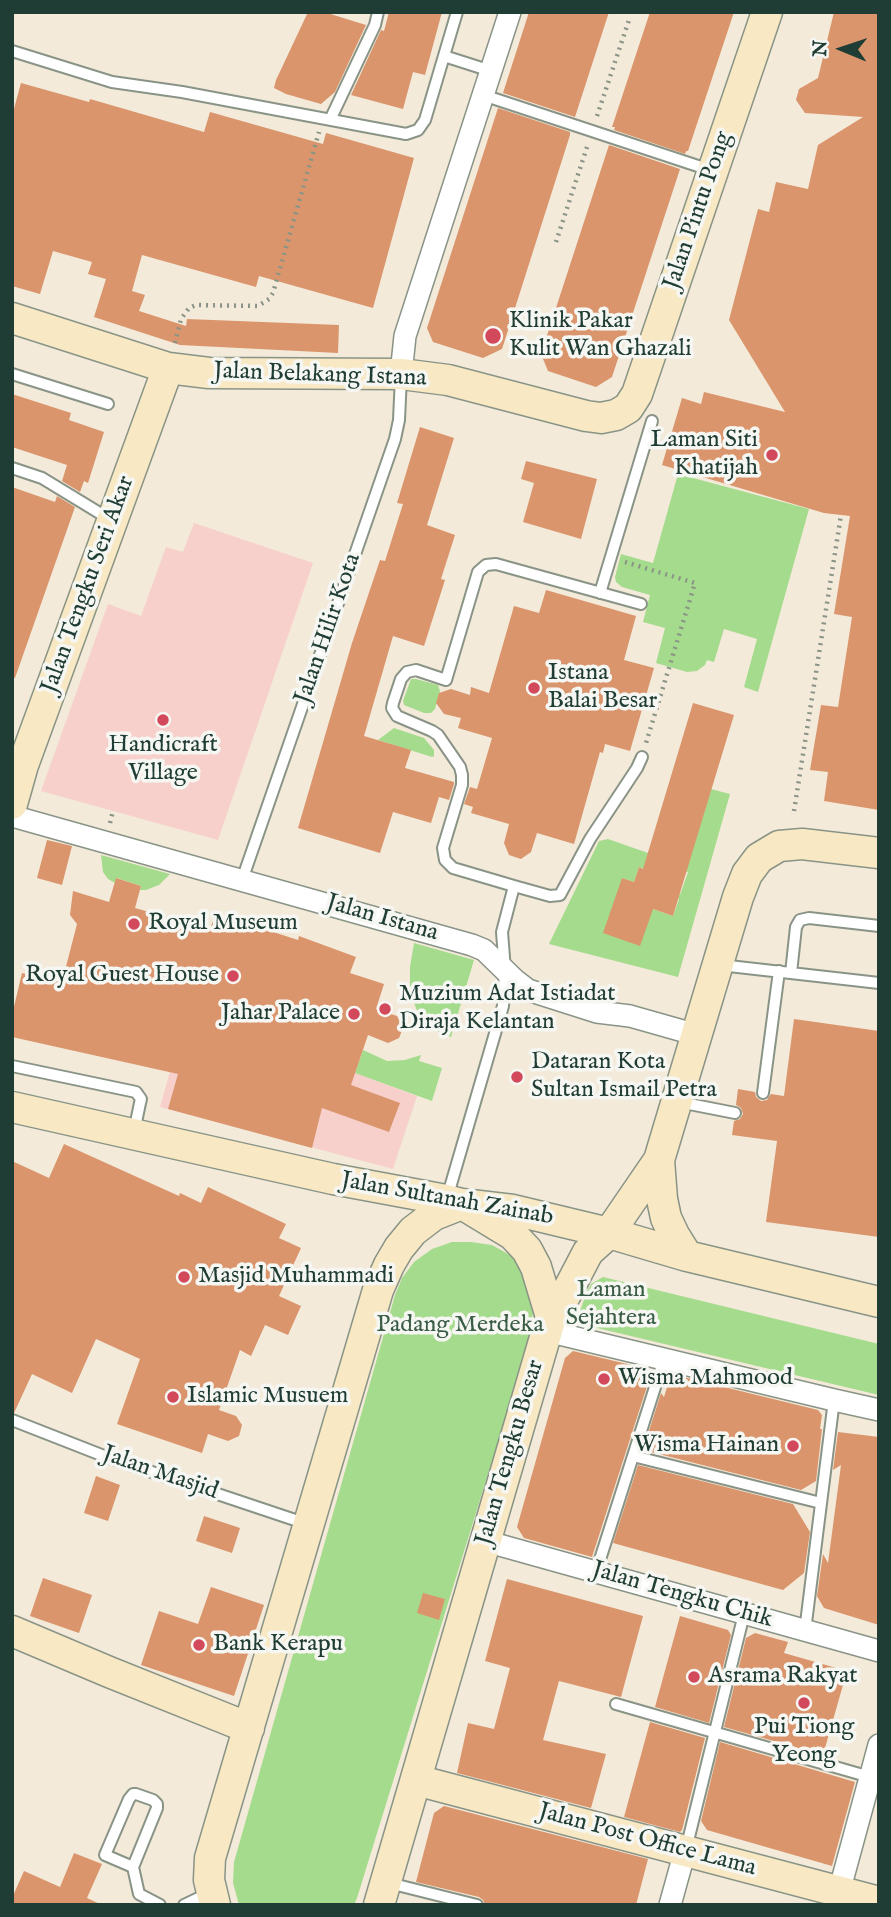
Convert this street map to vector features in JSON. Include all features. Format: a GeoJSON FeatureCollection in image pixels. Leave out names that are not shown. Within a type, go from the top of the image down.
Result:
{"type":"FeatureCollection","features":[{"type":"Feature","properties":{"kind":"main road","name":"Jalan Pintu Pong"},"geometry":{"type":"LineString","coordinates":[[640,414],[637,394],[767,12]]}},
{"type":"Feature","properties":{"kind":"main road","name":"Jalan Belakang Istana"},"geometry":{"type":"LineString","coordinates":[[12,318],[169,368],[209,373],[401,374],[448,380],[586,416],[601,418],[640,414]]}},
{"type":"Feature","properties":{"kind":"main road","name":"Jalan Tengku Seri Akar"},"geometry":{"type":"LineString","coordinates":[[12,804],[23,765],[169,368]]}},
{"type":"Feature","properties":{"kind":"main road"},"geometry":{"type":"LineString","coordinates":[[687,1256],[666,1218],[659,1160],[737,897],[747,874],[759,858],[779,846],[802,844],[879,853]]}},
{"type":"Feature","properties":{"kind":"main road","name":"Jalan Sultanah Zainab"},"geometry":{"type":"LineString","coordinates":[[12,1107],[332,1180],[513,1210],[610,1233],[687,1256],[879,1302]]}},
{"type":"Feature","properties":{"kind":"main road","name":"Jalan Tengku Besar"},"geometry":{"type":"LineString","coordinates":[[383,1893],[549,1324],[588,1252],[610,1233],[659,1160]]}},
{"type":"Feature","properties":{"kind":"main road"},"geometry":{"type":"LineString","coordinates":[[213,1898],[209,1880],[210,1858],[378,1290],[389,1265],[413,1231],[454,1202],[513,1235],[527,1250],[536,1267],[549,1324]]}},
{"type":"Feature","properties":{"kind":"main road"},"geometry":{"type":"LineString","coordinates":[[12,1631],[249,1728]]}},
{"type":"Feature","properties":{"kind":"main road","name":"Jalan Post Office Lama"},"geometry":{"type":"LineString","coordinates":[[416,1780],[879,1902]]}},
{"type":"Feature","properties":{"kind":"street"},"geometry":{"type":"LineString","coordinates":[[401,374],[405,336],[510,12]]}},
{"type":"Feature","properties":{"kind":"street","name":"Jalan Istana"},"geometry":{"type":"LineString","coordinates":[[12,816],[478,947],[521,985],[597,1012],[630,1016],[697,1035]]}},
{"type":"Feature","properties":{"kind":"street"},"geometry":{"type":"LineString","coordinates":[[549,1324],[664,1359],[879,1410]]}},
{"type":"Feature","properties":{"kind":"street","name":"Jalan Tengku Chik"},"geometry":{"type":"LineString","coordinates":[[485,1541],[879,1651]]}},
{"type":"Feature","properties":{"kind":"street"},"geometry":{"type":"LineString","coordinates":[[839,1892],[879,1745]]}},
{"type":"Feature","properties":{"kind":"street"},"geometry":{"type":"LineString","coordinates":[[670,1905],[685,1851]]}},
{"type":"Feature","properties":{"kind":"lane"},"geometry":{"type":"LineString","coordinates":[[326,120],[375,25],[378,12]]}},
{"type":"Feature","properties":{"kind":"lane"},"geometry":{"type":"LineString","coordinates":[[12,51],[112,82],[182,92],[406,134],[418,130],[425,120],[457,12]]}},
{"type":"Feature","properties":{"kind":"lane"},"geometry":{"type":"LineString","coordinates":[[444,56],[491,71]]}},
{"type":"Feature","properties":{"kind":"lane"},"geometry":{"type":"LineString","coordinates":[[483,96],[713,171]]}},
{"type":"Feature","properties":{"kind":"lane"},"geometry":{"type":"LineString","coordinates":[[12,373],[108,404]]}},
{"type":"Feature","properties":{"kind":"lane","name":"Jalan Hilir Kota"},"geometry":{"type":"LineString","coordinates":[[242,880],[395,439],[399,420],[401,374]]}},
{"type":"Feature","properties":{"kind":"lane"},"geometry":{"type":"LineString","coordinates":[[600,593],[611,558],[640,414]]}},
{"type":"Feature","properties":{"kind":"lane"},"geometry":{"type":"LineString","coordinates":[[12,468],[42,478],[112,521]]}},
{"type":"Feature","properties":{"kind":"lane"},"geometry":{"type":"LineString","coordinates":[[641,604],[496,564],[486,565],[478,572],[446,680],[416,670],[407,672],[401,679],[392,708],[397,716],[438,735],[460,767],[461,785],[443,848],[445,860],[453,868],[550,896],[560,895],[590,839],[642,757]]}},
{"type":"Feature","properties":{"kind":"lane"},"geometry":{"type":"LineString","coordinates":[[454,1202],[503,1006],[505,970],[502,932],[514,886]]}},
{"type":"Feature","properties":{"kind":"lane"},"geometry":{"type":"LineString","coordinates":[[791,972],[796,927],[800,920],[809,918],[879,926]]}},
{"type":"Feature","properties":{"kind":"lane"},"geometry":{"type":"LineString","coordinates":[[718,964],[879,983]]}},
{"type":"Feature","properties":{"kind":"lane"},"geometry":{"type":"LineString","coordinates":[[763,1093],[779,971]]}},
{"type":"Feature","properties":{"kind":"lane"},"geometry":{"type":"LineString","coordinates":[[12,1066],[136,1092],[141,1103],[134,1135]]}},
{"type":"Feature","properties":{"kind":"lane"},"geometry":{"type":"LineString","coordinates":[[677,1101],[735,1113]]}},
{"type":"Feature","properties":{"kind":"lane"},"geometry":{"type":"LineString","coordinates":[[596,1572],[664,1359]]}},
{"type":"Feature","properties":{"kind":"lane"},"geometry":{"type":"LineString","coordinates":[[805,1631],[834,1400]]}},
{"type":"Feature","properties":{"kind":"lane","name":"Jalan Masjid"},"geometry":{"type":"LineString","coordinates":[[12,1420],[104,1455],[309,1525]]}},
{"type":"Feature","properties":{"kind":"lane"},"geometry":{"type":"LineString","coordinates":[[633,1456],[821,1503]]}},
{"type":"Feature","properties":{"kind":"lane"},"geometry":{"type":"LineString","coordinates":[[685,1851],[744,1614]]}},
{"type":"Feature","properties":{"kind":"lane"},"geometry":{"type":"LineString","coordinates":[[616,1704],[870,1777]]}},
{"type":"Feature","properties":{"kind":"lane"},"geometry":{"type":"LineString","coordinates":[[133,1867],[105,1855],[129,1799],[136,1794],[157,1804],[133,1867],[139,1894],[160,1905]]}},
{"type":"Feature","properties":{"kind":"lane"},"geometry":{"type":"LineString","coordinates":[[383,1893],[477,1905]]}},
{"type":"Feature","properties":{"kind":"lane"},"geometry":{"type":"LineString","coordinates":[[184,1905],[213,1898]]}},
{"type":"Feature","properties":{"kind":"path"},"geometry":{"type":"LineString","coordinates":[[169,368],[181,319],[189,308],[196,305],[258,306],[273,293],[326,120]]}},
{"type":"Feature","properties":{"kind":"path"},"geometry":{"type":"LineString","coordinates":[[794,811],[841,515]]}},
{"type":"Feature","properties":{"kind":"path"},"geometry":{"type":"LineString","coordinates":[[611,558],[695,583],[642,757]]}},
{"type":"Feature","properties":{"kind":"shaded area","name":"Handicraft Village"},"geometry":{"type":"Polygon","coordinates":[[[194,523],[313,563],[218,840],[41,791],[108,604],[141,616],[166,547],[183,552],[194,523]]]}},
{"type":"Feature","properties":{"kind":"shaded area"},"geometry":{"type":"Polygon","coordinates":[[[174,1057],[337,1066],[417,1096],[393,1169],[160,1107],[174,1057]]]}},
{"type":"Feature","properties":{"kind":"green space"},"geometry":{"type":"Polygon","coordinates":[[[678,474],[809,509],[758,692],[744,687],[757,639],[724,629],[714,662],[707,660],[697,671],[687,672],[656,663],[665,628],[643,622],[650,595],[622,587],[616,582],[621,554],[653,563],[678,474]]]}},
{"type":"Feature","properties":{"kind":"green space"},"geometry":{"type":"Polygon","coordinates":[[[411,679],[438,685],[440,691],[435,709],[431,713],[404,705],[411,679]]]}},
{"type":"Feature","properties":{"kind":"green space"},"geometry":{"type":"Polygon","coordinates":[[[394,728],[424,738],[434,750],[434,756],[378,740],[394,728]]]}},
{"type":"Feature","properties":{"kind":"green space"},"geometry":{"type":"Polygon","coordinates":[[[711,789],[730,794],[678,977],[549,944],[599,841],[608,839],[648,853],[711,789]],[[667,865],[659,888],[680,895],[688,872],[667,865]],[[639,867],[634,882],[622,878],[653,909],[673,916],[679,899],[648,888],[653,873],[639,867]]]}},
{"type":"Feature","properties":{"kind":"green space"},"geometry":{"type":"Polygon","coordinates":[[[101,855],[170,874],[159,885],[140,890],[141,886],[117,878],[115,883],[108,879],[103,872],[101,855]]]}},
{"type":"Feature","properties":{"kind":"green space"},"geometry":{"type":"Polygon","coordinates":[[[414,943],[474,960],[451,1037],[430,1028],[420,1018],[414,1003],[410,967],[414,943]]]}},
{"type":"Feature","properties":{"kind":"green space"},"geometry":{"type":"Polygon","coordinates":[[[363,1050],[387,1061],[405,1060],[421,1055],[419,1061],[442,1068],[432,1101],[355,1073],[363,1050]]]}},
{"type":"Feature","properties":{"kind":"green space","name":"Padang Merdeka"},"geometry":{"type":"Polygon","coordinates":[[[452,1242],[492,1245],[510,1255],[523,1270],[530,1289],[533,1313],[529,1341],[357,1898],[354,1905],[239,1905],[233,1883],[234,1862],[395,1295],[402,1278],[414,1262],[432,1249],[452,1242]]]}},
{"type":"Feature","properties":{"kind":"green space","name":"Laman Sejahtera"},"geometry":{"type":"Polygon","coordinates":[[[603,1277],[879,1344],[879,1395],[576,1323],[591,1284],[603,1277]]]}},
{"type":"Feature","properties":{"kind":"building"},"geometry":{"type":"Polygon","coordinates":[[[308,12],[324,12],[366,25],[335,92],[321,104],[274,88],[308,12]]]}},
{"type":"Feature","properties":{"kind":"building"},"geometry":{"type":"Polygon","coordinates":[[[389,12],[442,12],[425,75],[413,72],[403,109],[351,95],[381,30],[384,31],[389,12]]]}},
{"type":"Feature","properties":{"kind":"building"},"geometry":{"type":"Polygon","coordinates":[[[529,12],[609,12],[575,117],[503,93],[529,12]]]}},
{"type":"Feature","properties":{"kind":"building"},"geometry":{"type":"Polygon","coordinates":[[[650,12],[734,12],[685,154],[614,130],[615,127],[612,127],[650,12]]]}},
{"type":"Feature","properties":{"kind":"building"},"geometry":{"type":"Polygon","coordinates":[[[834,12],[879,12],[879,810],[824,801],[828,772],[810,770],[821,705],[838,707],[852,617],[834,614],[850,516],[824,513],[662,465],[682,398],[701,404],[704,392],[785,412],[729,320],[758,209],[769,212],[776,182],[808,189],[818,145],[863,117],[805,113],[796,100],[799,89],[818,78],[834,12]]]}},
{"type":"Feature","properties":{"kind":"building"},"geometry":{"type":"Polygon","coordinates":[[[21,83],[89,102],[90,99],[204,132],[210,112],[323,144],[326,133],[414,158],[373,308],[259,276],[256,287],[142,255],[132,291],[145,295],[139,311],[186,326],[187,319],[339,325],[338,353],[180,345],[94,317],[106,279],[88,274],[92,262],[53,251],[40,294],[12,286],[12,116],[21,83]]]}},
{"type":"Feature","properties":{"kind":"building"},"geometry":{"type":"Polygon","coordinates":[[[498,108],[570,132],[570,135],[502,349],[483,358],[433,342],[427,328],[498,108]]]}},
{"type":"Feature","properties":{"kind":"building"},"geometry":{"type":"Polygon","coordinates":[[[609,145],[680,169],[612,377],[596,387],[548,371],[541,354],[609,145]]]}},
{"type":"Feature","properties":{"kind":"building"},"geometry":{"type":"Polygon","coordinates":[[[12,394],[71,413],[69,420],[104,432],[88,483],[84,481],[80,492],[62,481],[67,465],[12,447],[12,394]]]}},
{"type":"Feature","properties":{"kind":"building"},"geometry":{"type":"Polygon","coordinates":[[[420,427],[454,438],[427,525],[455,535],[441,579],[445,580],[424,646],[393,636],[364,736],[411,750],[405,768],[454,784],[449,800],[439,797],[431,823],[393,812],[380,853],[298,828],[352,643],[380,560],[385,561],[403,504],[397,503],[420,427]]]}},
{"type":"Feature","properties":{"kind":"building"},"geometry":{"type":"Polygon","coordinates":[[[526,461],[597,479],[581,539],[523,522],[534,483],[521,479],[526,461]]]}},
{"type":"Feature","properties":{"kind":"building"},"geometry":{"type":"Polygon","coordinates":[[[12,487],[55,502],[57,496],[75,507],[15,678],[12,677],[12,487]]]}},
{"type":"Feature","properties":{"kind":"building"},"geometry":{"type":"Polygon","coordinates":[[[546,590],[636,616],[624,660],[654,668],[630,751],[605,744],[603,753],[600,752],[574,844],[537,833],[531,852],[521,859],[509,855],[504,843],[509,824],[471,813],[473,807],[464,804],[470,787],[477,789],[492,738],[458,728],[461,718],[444,714],[436,703],[439,693],[451,689],[470,695],[471,687],[489,693],[514,606],[539,613],[546,590]]]}},
{"type":"Feature","properties":{"kind":"building"},"geometry":{"type":"Polygon","coordinates":[[[693,703],[734,715],[673,916],[653,909],[640,946],[603,933],[622,878],[634,882],[639,867],[643,869],[693,703]]]}},
{"type":"Feature","properties":{"kind":"building"},"geometry":{"type":"Polygon","coordinates":[[[47,840],[72,846],[62,885],[37,878],[47,840]]]}},
{"type":"Feature","properties":{"kind":"building"},"geometry":{"type":"Polygon","coordinates":[[[116,878],[141,886],[135,908],[210,929],[215,916],[224,919],[231,916],[241,920],[243,925],[261,932],[267,930],[298,940],[299,936],[356,957],[350,973],[384,984],[376,1009],[397,1016],[403,1028],[399,1038],[388,1043],[368,1035],[351,1085],[400,1103],[389,1132],[322,1108],[312,1148],[168,1109],[178,1074],[12,1037],[12,1015],[22,973],[62,982],[77,924],[70,915],[73,891],[109,902],[116,878]]]}},
{"type":"Feature","properties":{"kind":"building"},"geometry":{"type":"Polygon","coordinates":[[[794,1019],[879,1031],[879,1237],[766,1222],[777,1141],[732,1135],[734,1121],[740,1119],[743,1114],[741,1108],[736,1105],[738,1089],[755,1092],[761,1101],[767,1100],[771,1094],[784,1096],[794,1019]]]}},
{"type":"Feature","properties":{"kind":"building","name":"Masjid Muhammadi"},"geometry":{"type":"Polygon","coordinates":[[[64,1144],[179,1196],[180,1193],[201,1203],[208,1187],[286,1224],[279,1238],[301,1248],[279,1296],[301,1306],[288,1335],[265,1325],[251,1356],[240,1350],[219,1410],[236,1416],[242,1425],[239,1436],[228,1441],[208,1434],[202,1453],[117,1424],[140,1359],[96,1339],[72,1393],[32,1374],[14,1413],[12,1412],[12,1161],[49,1178],[64,1144]]]}},
{"type":"Feature","properties":{"kind":"building"},"geometry":{"type":"Polygon","coordinates":[[[573,1351],[648,1369],[651,1374],[592,1557],[524,1538],[517,1527],[565,1358],[573,1351]]]}},
{"type":"Feature","properties":{"kind":"building"},"geometry":{"type":"Polygon","coordinates":[[[671,1374],[818,1410],[822,1415],[822,1429],[816,1481],[801,1490],[643,1450],[661,1393],[664,1397],[671,1374]]]}},
{"type":"Feature","properties":{"kind":"building"},"geometry":{"type":"Polygon","coordinates":[[[838,1432],[879,1437],[879,1625],[824,1608],[817,1596],[823,1554],[828,1563],[841,1465],[833,1470],[838,1432]]]}},
{"type":"Feature","properties":{"kind":"building"},"geometry":{"type":"Polygon","coordinates":[[[638,1465],[793,1504],[810,1532],[804,1573],[783,1590],[613,1543],[638,1465]]]}},
{"type":"Feature","properties":{"kind":"building"},"geometry":{"type":"Polygon","coordinates":[[[96,1476],[120,1485],[108,1521],[84,1513],[96,1476]]]}},
{"type":"Feature","properties":{"kind":"building"},"geometry":{"type":"Polygon","coordinates":[[[204,1516],[240,1528],[232,1553],[196,1541],[204,1516]]]}},
{"type":"Feature","properties":{"kind":"building"},"geometry":{"type":"Polygon","coordinates":[[[43,1578],[92,1595],[79,1633],[30,1616],[43,1578]]]}},
{"type":"Feature","properties":{"kind":"building"},"geometry":{"type":"Polygon","coordinates":[[[507,1579],[643,1616],[621,1697],[559,1681],[543,1740],[606,1754],[591,1808],[457,1773],[468,1723],[494,1729],[510,1668],[485,1661],[507,1579]]]}},
{"type":"Feature","properties":{"kind":"building","name":"Bank Kerapu"},"geometry":{"type":"Polygon","coordinates":[[[211,1587],[264,1605],[234,1696],[141,1665],[159,1611],[198,1624],[211,1587]]]}},
{"type":"Feature","properties":{"kind":"building"},"geometry":{"type":"Polygon","coordinates":[[[423,1593],[445,1599],[439,1620],[417,1613],[423,1593]]]}},
{"type":"Feature","properties":{"kind":"building","name":"Asrama Rakyat"},"geometry":{"type":"Polygon","coordinates":[[[680,1616],[728,1630],[731,1635],[709,1723],[655,1707],[680,1616]]]}},
{"type":"Feature","properties":{"kind":"building"},"geometry":{"type":"Polygon","coordinates":[[[755,1633],[788,1642],[784,1653],[847,1671],[823,1755],[724,1727],[746,1638],[755,1633]]]}},
{"type":"Feature","properties":{"kind":"building"},"geometry":{"type":"Polygon","coordinates":[[[650,1722],[705,1738],[680,1832],[624,1817],[650,1722]]]}},
{"type":"Feature","properties":{"kind":"building"},"geometry":{"type":"Polygon","coordinates":[[[720,1742],[855,1782],[832,1866],[707,1830],[701,1821],[720,1742]]]}},
{"type":"Feature","properties":{"kind":"building"},"geometry":{"type":"Polygon","coordinates":[[[444,1806],[648,1859],[636,1905],[485,1905],[479,1897],[416,1882],[434,1813],[444,1806]]]}},
{"type":"Feature","properties":{"kind":"building"},"geometry":{"type":"Polygon","coordinates":[[[74,1853],[102,1864],[87,1898],[102,1905],[12,1905],[12,1898],[24,1871],[60,1887],[74,1853]]]}},
{"type":"Feature","properties":{"kind":"place","name":"Klinik Pakar Kulit Wan Ghazali"},"geometry":{"type":"Point","coordinates":[493,336]}},
{"type":"Feature","properties":{"kind":"place","name":"Laman Siti Khatijah"},"geometry":{"type":"Point","coordinates":[772,455]}},
{"type":"Feature","properties":{"kind":"place","name":"Istana Balai Besar"},"geometry":{"type":"Point","coordinates":[534,688]}},
{"type":"Feature","properties":{"kind":"place","name":"Handicraft Village"},"geometry":{"type":"Point","coordinates":[163,720]}},
{"type":"Feature","properties":{"kind":"place","name":"Royal Museum"},"geometry":{"type":"Point","coordinates":[134,924]}},
{"type":"Feature","properties":{"kind":"place","name":"Royal Guest House"},"geometry":{"type":"Point","coordinates":[233,976]}},
{"type":"Feature","properties":{"kind":"place","name":"Muzium Adat Istiadat Diraja Kelantan"},"geometry":{"type":"Point","coordinates":[385,1009]}},
{"type":"Feature","properties":{"kind":"place","name":"Jahar Palace"},"geometry":{"type":"Point","coordinates":[354,1014]}},
{"type":"Feature","properties":{"kind":"place","name":"Dataran Kota Sultan Ismail Petra"},"geometry":{"type":"Point","coordinates":[517,1077]}},
{"type":"Feature","properties":{"kind":"place","name":"Masjid Muhammadi"},"geometry":{"type":"Point","coordinates":[184,1277]}},
{"type":"Feature","properties":{"kind":"place","name":"Wisma Mahmood"},"geometry":{"type":"Point","coordinates":[604,1379]}},
{"type":"Feature","properties":{"kind":"place","name":"Islamic Musuem"},"geometry":{"type":"Point","coordinates":[173,1397]}},
{"type":"Feature","properties":{"kind":"place","name":"Wisma Hainan"},"geometry":{"type":"Point","coordinates":[793,1446]}},
{"type":"Feature","properties":{"kind":"place","name":"Bank Kerapu"},"geometry":{"type":"Point","coordinates":[199,1645]}},
{"type":"Feature","properties":{"kind":"place","name":"Asrama Rakyat"},"geometry":{"type":"Point","coordinates":[694,1677]}},
{"type":"Feature","properties":{"kind":"place","name":"Pui Tiong Yeong"},"geometry":{"type":"Point","coordinates":[804,1703]}}]}
